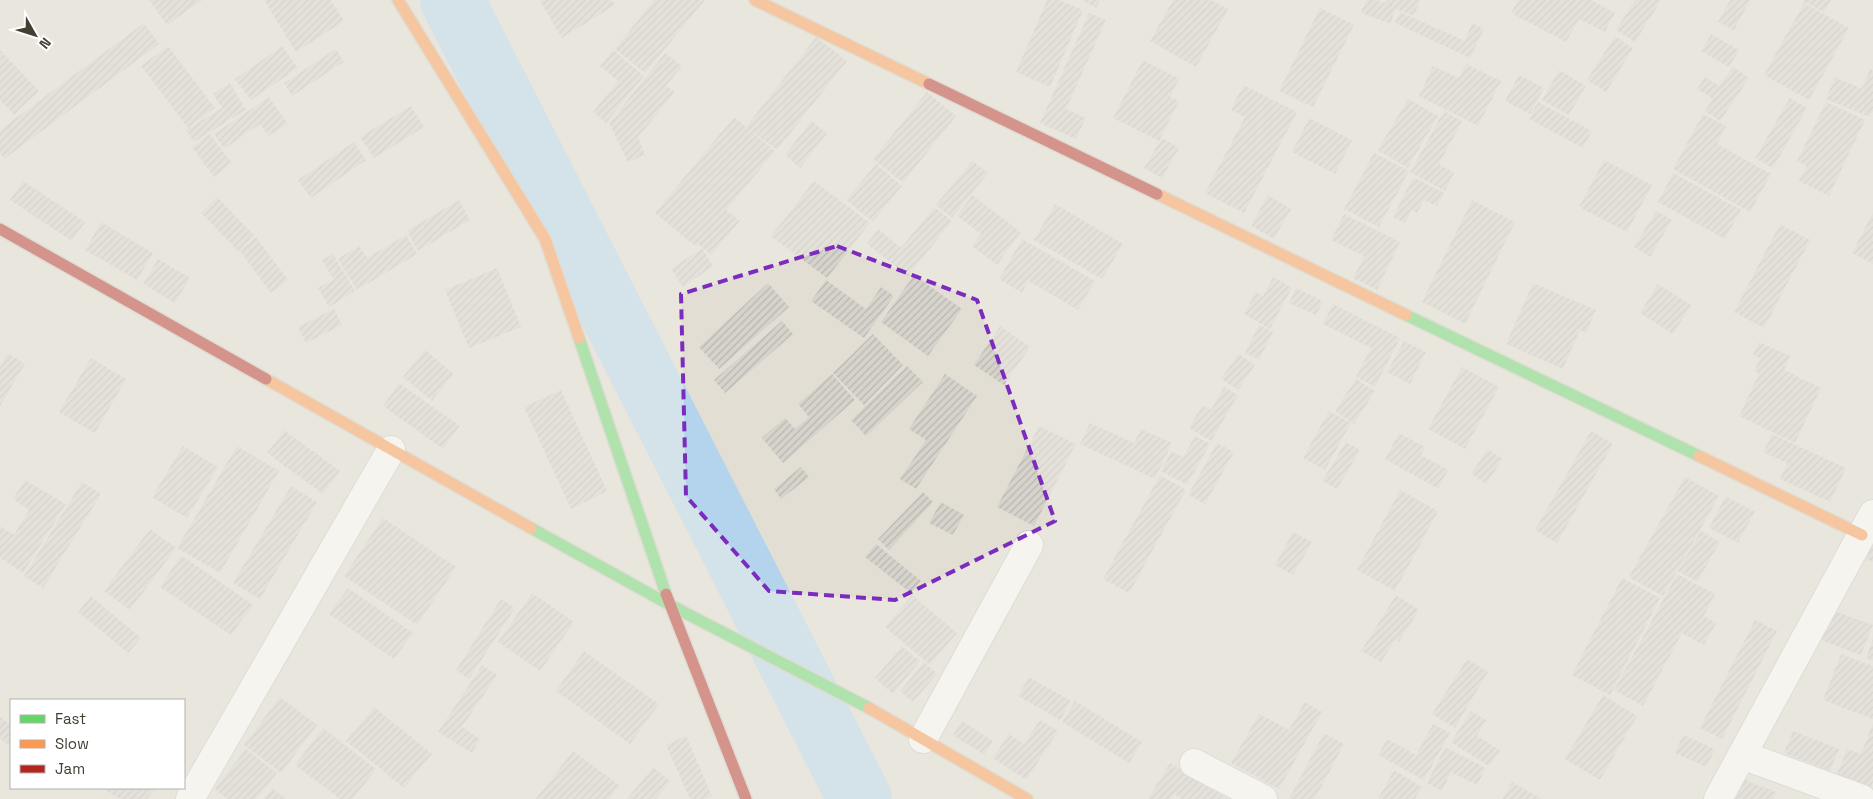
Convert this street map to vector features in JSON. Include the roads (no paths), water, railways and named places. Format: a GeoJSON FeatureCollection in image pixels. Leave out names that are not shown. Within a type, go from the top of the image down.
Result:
{"type":"FeatureCollection","features":[{"type":"Feature","properties":{"kind":"street"},"geometry":{"type":"LineString","coordinates":[[398,0],[544,239],[670,605],[746,799]]}},
{"type":"Feature","properties":{"kind":"street"},"geometry":{"type":"LineString","coordinates":[[756,0],[1867,524],[1718,799]]}},
{"type":"Feature","properties":{"kind":"street"},"geometry":{"type":"LineString","coordinates":[[0,229],[670,605],[750,644],[856,700],[1027,799]]}},
{"type":"Feature","properties":{"kind":"street"},"geometry":{"type":"LineString","coordinates":[[190,799],[391,450]]}},
{"type":"Feature","properties":{"kind":"street"},"geometry":{"type":"LineString","coordinates":[[923,739],[1029,545]]}},
{"type":"Feature","properties":{"kind":"street"},"geometry":{"type":"LineString","coordinates":[[1742,755],[1862,799]]}},
{"type":"Feature","properties":{"kind":"street"},"geometry":{"type":"LineString","coordinates":[[1194,764],[1263,799]]}},
{"type":"Feature","properties":{"kind":"waterway"},"geometry":{"type":"LineString","coordinates":[[452,0],[860,799]]}}]}
